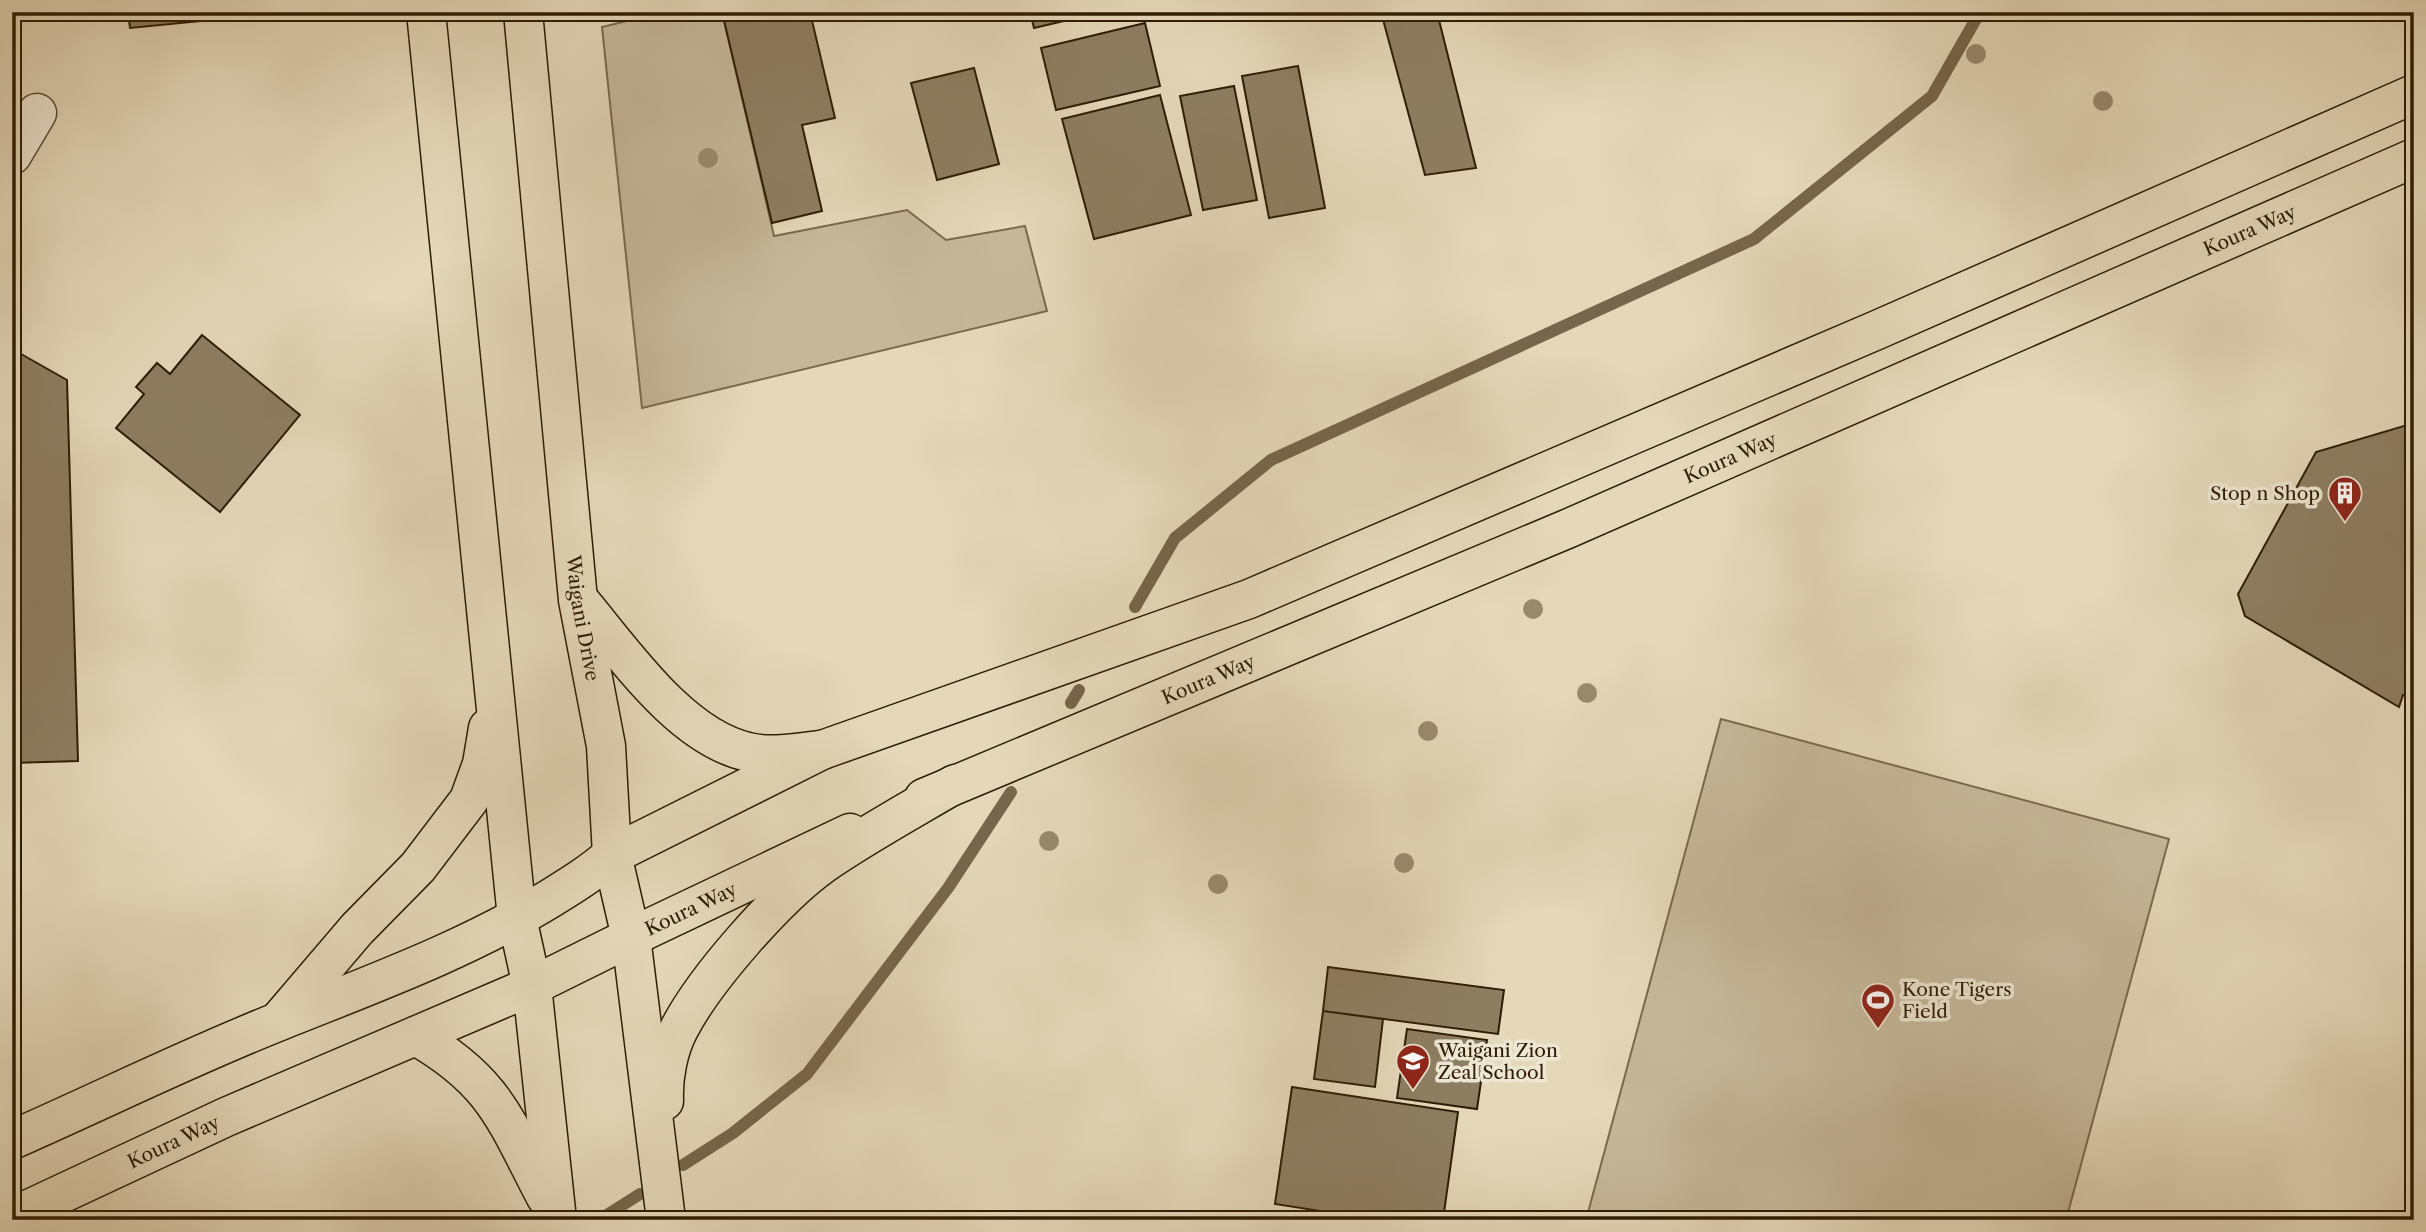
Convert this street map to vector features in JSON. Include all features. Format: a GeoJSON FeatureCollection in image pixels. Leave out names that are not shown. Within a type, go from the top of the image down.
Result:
{"type":"FeatureCollection","features":[{"type":"Feature","properties":{"kind":"main road"},"geometry":{"type":"LineString","coordinates":[[426,12],[496,687],[517,918],[532,986],[557,1219]]}},
{"type":"Feature","properties":{"kind":"main road","name":"Waigani Drive"},"geometry":{"type":"LineString","coordinates":[[523,12],[578,600],[606,746],[612,855],[631,937],[666,1217]]}},
{"type":"Feature","properties":{"kind":"main road"},"geometry":{"type":"LineString","coordinates":[[12,1140],[277,1022],[401,974],[517,918],[597,869],[612,855],[822,750],[1249,599],[1865,335],[2414,94]]}},
{"type":"Feature","properties":{"kind":"main road","name":"Koura Way"},"geometry":{"type":"LineString","coordinates":[[12,1217],[226,1117],[532,986],[955,784],[1567,529],[2414,158]]}},
{"type":"Feature","properties":{"kind":"main road"},"geometry":{"type":"LineString","coordinates":[[578,600],[654,690],[723,745],[750,753],[822,750]]}},
{"type":"Feature","properties":{"kind":"main road"},"geometry":{"type":"LineString","coordinates":[[277,1022],[357,929],[418,867],[469,800],[482,764],[496,687]]}},
{"type":"Feature","properties":{"kind":"main road"},"geometry":{"type":"LineString","coordinates":[[666,1217],[663,1083],[679,1030],[698,1000],[770,911],[814,872],[955,784]]}},
{"type":"Feature","properties":{"kind":"main road"},"geometry":{"type":"LineString","coordinates":[[416,1036],[464,1067],[481,1084],[506,1118],[557,1219]]}},
{"type":"Feature","properties":{"kind":"street"},"geometry":{"type":"LineString","coordinates":[[12,155],[37,113]]}},
{"type":"Feature","properties":{"kind":"shaded area"},"geometry":{"type":"Polygon","coordinates":[[[664,12],[722,12],[774,236],[907,210],[946,240],[1025,226],[1047,311],[642,408],[602,27],[664,12]]]}},
{"type":"Feature","properties":{"kind":"shaded area","name":"Kone Tigers Field"},"geometry":{"type":"Polygon","coordinates":[[[1721,719],[2169,839],[2066,1220],[1586,1220],[1721,719]]]}},
{"type":"Feature","properties":{"kind":"building"},"geometry":{"type":"Polygon","coordinates":[[[128,12],[251,12],[251,16],[130,28],[128,12]]]}},
{"type":"Feature","properties":{"kind":"building"},"geometry":{"type":"Polygon","coordinates":[[[722,12],[810,12],[835,118],[802,125],[822,211],[772,223],[722,12]]]}},
{"type":"Feature","properties":{"kind":"building"},"geometry":{"type":"Polygon","coordinates":[[[1030,12],[1102,12],[1034,28],[1030,12]]]}},
{"type":"Feature","properties":{"kind":"building"},"geometry":{"type":"Polygon","coordinates":[[[1381,12],[1437,12],[1476,168],[1425,175],[1381,12]]]}},
{"type":"Feature","properties":{"kind":"building"},"geometry":{"type":"Polygon","coordinates":[[[1145,23],[1160,86],[1056,110],[1041,48],[1145,23]]]}},
{"type":"Feature","properties":{"kind":"building"},"geometry":{"type":"Polygon","coordinates":[[[1298,66],[1325,208],[1269,218],[1242,76],[1298,66]]]}},
{"type":"Feature","properties":{"kind":"building"},"geometry":{"type":"Polygon","coordinates":[[[974,68],[999,164],[937,180],[911,83],[974,68]]]}},
{"type":"Feature","properties":{"kind":"building"},"geometry":{"type":"Polygon","coordinates":[[[1234,86],[1257,200],[1203,210],[1180,96],[1234,86]]]}},
{"type":"Feature","properties":{"kind":"building"},"geometry":{"type":"Polygon","coordinates":[[[1160,95],[1191,215],[1094,239],[1062,119],[1160,95]]]}},
{"type":"Feature","properties":{"kind":"building"},"geometry":{"type":"Polygon","coordinates":[[[202,335],[300,415],[220,512],[116,428],[144,394],[136,387],[157,363],[170,374],[202,335]]]}},
{"type":"Feature","properties":{"kind":"building"},"geometry":{"type":"Polygon","coordinates":[[[14,350],[67,380],[78,761],[12,763],[14,350]]]}},
{"type":"Feature","properties":{"kind":"building","name":"Stop n Shop"},"geometry":{"type":"Polygon","coordinates":[[[2414,423],[2414,695],[2403,695],[2399,707],[2245,616],[2238,594],[2316,452],[2414,423]]]}},
{"type":"Feature","properties":{"kind":"building"},"geometry":{"type":"Polygon","coordinates":[[[1328,967],[1504,990],[1498,1034],[1323,1011],[1328,967]]]}},
{"type":"Feature","properties":{"kind":"building"},"geometry":{"type":"Polygon","coordinates":[[[1323,1011],[1383,1019],[1375,1087],[1314,1079],[1323,1011]]]}},
{"type":"Feature","properties":{"kind":"building"},"geometry":{"type":"Polygon","coordinates":[[[1407,1029],[1487,1040],[1477,1109],[1397,1098],[1407,1029]]]}},
{"type":"Feature","properties":{"kind":"building"},"geometry":{"type":"Polygon","coordinates":[[[1292,1087],[1458,1112],[1443,1220],[1378,1220],[1275,1204],[1292,1087]]]}},
{"type":"Feature","properties":{"kind":"waterway"},"geometry":{"type":"LineString","coordinates":[[1135,607],[1175,538],[1271,460],[1754,239],[1932,96],[1980,12]]}},
{"type":"Feature","properties":{"kind":"waterway"},"geometry":{"type":"LineString","coordinates":[[1071,703],[1079,690]]}},
{"type":"Feature","properties":{"kind":"waterway"},"geometry":{"type":"LineString","coordinates":[[683,1165],[733,1133],[807,1074],[948,888],[1011,792]]}},
{"type":"Feature","properties":{"kind":"waterway"},"geometry":{"type":"LineString","coordinates":[[599,1220],[640,1194]]}},
{"type":"Feature","properties":{"kind":"place","name":"Stop n Shop"},"geometry":{"type":"Point","coordinates":[2345,523]}},
{"type":"Feature","properties":{"kind":"place","name":"Kone Tigers Field"},"geometry":{"type":"Point","coordinates":[1878,1030]}},
{"type":"Feature","properties":{"kind":"place","name":"Waigani Zion Zeal School"},"geometry":{"type":"Point","coordinates":[1413,1091]}}]}
